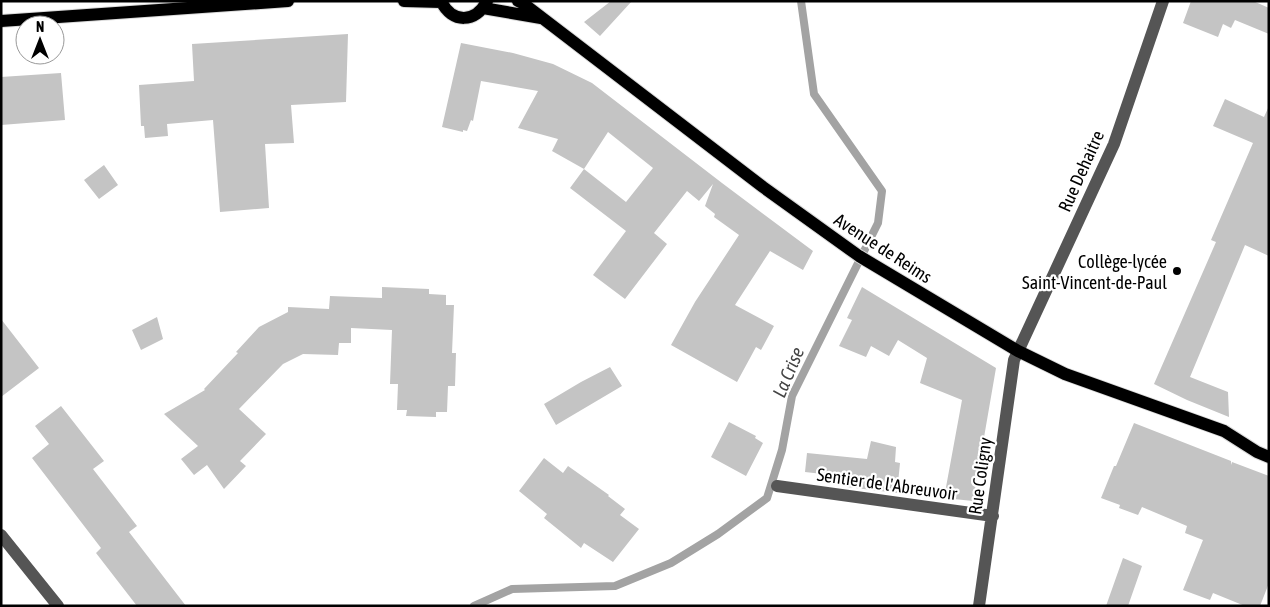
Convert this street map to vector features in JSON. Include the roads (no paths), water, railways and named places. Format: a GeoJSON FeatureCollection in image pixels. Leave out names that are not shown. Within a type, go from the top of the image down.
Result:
{"type":"FeatureCollection","features":[{"type":"Feature","properties":{"kind":"main road"},"geometry":{"type":"LineString","coordinates":[[1,21],[155,6],[288,1]]}},
{"type":"Feature","properties":{"kind":"main road"},"geometry":{"type":"LineString","coordinates":[[404,1],[441,2],[450,14],[464,18],[471,17],[485,5],[541,18]]}},
{"type":"Feature","properties":{"kind":"main road","name":"Avenue de Reims"},"geometry":{"type":"LineString","coordinates":[[518,1],[763,187],[859,256],[1018,351],[1064,374],[1224,431],[1257,452],[1269,457]]}},
{"type":"Feature","properties":{"kind":"street","name":"Rue Dehaitre"},"geometry":{"type":"LineString","coordinates":[[1018,351],[1114,144],[1163,1]]}},
{"type":"Feature","properties":{"kind":"street","name":"Rue Coligny"},"geometry":{"type":"LineString","coordinates":[[978,606],[1014,360],[1018,351]]}},
{"type":"Feature","properties":{"kind":"street","name":"Sentier de l'Abreuvoir"},"geometry":{"type":"LineString","coordinates":[[777,486],[992,516]]}},
{"type":"Feature","properties":{"kind":"street"},"geometry":{"type":"LineString","coordinates":[[1,535],[58,606]]}},
{"type":"Feature","properties":{"kind":"waterway","name":"La Crise"},"geometry":{"type":"LineString","coordinates":[[474,606],[512,589],[615,586],[671,563],[718,534],[767,498],[782,450],[792,396],[878,223],[882,191],[814,94],[801,1]]}},
{"type":"Feature","properties":{"kind":"place","name":"Collège-lycée Saint-Vincent-de-Paul"},"geometry":{"type":"Point","coordinates":[1177,271]}}]}
